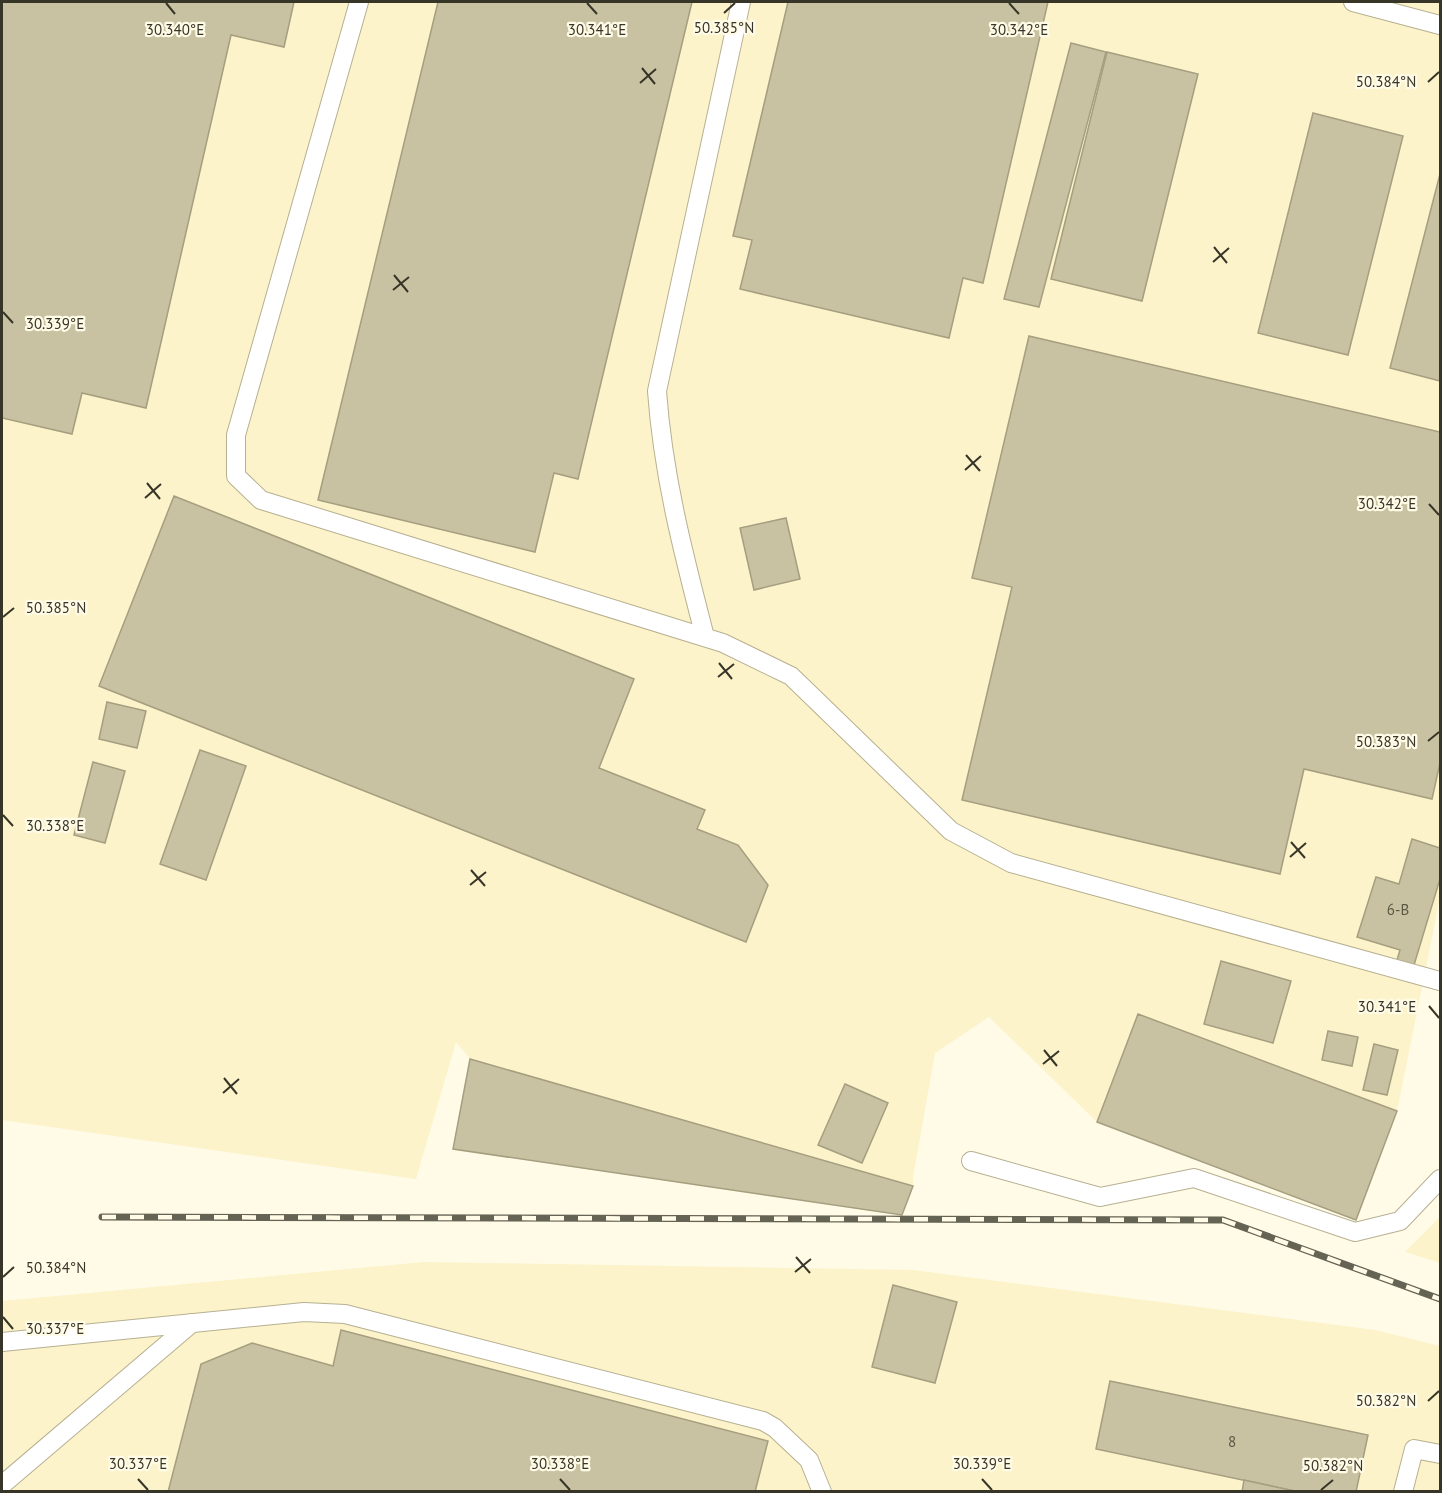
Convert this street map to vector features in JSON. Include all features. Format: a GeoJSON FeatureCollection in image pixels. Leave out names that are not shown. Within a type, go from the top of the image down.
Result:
{"type":"FeatureCollection","features":[{"type":"Feature","properties":{"kind":"lane"},"geometry":{"type":"LineString","coordinates":[[359,2],[236,435],[236,476],[261,500],[723,643],[791,676],[951,831],[1011,863],[1440,981]]}},
{"type":"Feature","properties":{"kind":"lane"},"geometry":{"type":"LineString","coordinates":[[705,637],[676,523],[660,434],[657,391],[741,2]]}},
{"type":"Feature","properties":{"kind":"lane"},"geometry":{"type":"LineString","coordinates":[[1353,2],[1440,25]]}},
{"type":"Feature","properties":{"kind":"lane"},"geometry":{"type":"LineString","coordinates":[[971,1161],[1100,1197],[1194,1178],[1355,1232],[1400,1221],[1440,1179]]}},
{"type":"Feature","properties":{"kind":"lane"},"geometry":{"type":"LineString","coordinates":[[2,1342],[304,1312],[345,1314],[764,1421],[775,1428],[809,1460],[822,1491]]}},
{"type":"Feature","properties":{"kind":"lane"},"geometry":{"type":"LineString","coordinates":[[2,1485],[192,1323]]}},
{"type":"Feature","properties":{"kind":"lane"},"geometry":{"type":"LineString","coordinates":[[1403,1491],[1414,1449],[1440,1454]]}},
{"type":"Feature","properties":{"kind":"shaded area"},"geometry":{"type":"Polygon","coordinates":[[[2,2],[1440,2],[1440,898],[1397,1111],[1356,1220],[1097,1122],[989,1017],[935,1053],[913,1186],[470,1059],[456,1042],[416,1179],[2,1120],[2,2]]]}},
{"type":"Feature","properties":{"kind":"shaded area"},"geometry":{"type":"Polygon","coordinates":[[[1440,1217],[1440,1263],[1405,1252],[1440,1217]]]}},
{"type":"Feature","properties":{"kind":"shaded area"},"geometry":{"type":"Polygon","coordinates":[[[424,1262],[913,1270],[1375,1330],[1440,1346],[1440,1491],[2,1492],[2,1301],[424,1262]]]}},
{"type":"Feature","properties":{"kind":"building"},"geometry":{"type":"Polygon","coordinates":[[[2,2],[294,2],[284,47],[231,35],[146,408],[82,393],[72,434],[2,418],[2,2]]]}},
{"type":"Feature","properties":{"kind":"building"},"geometry":{"type":"Polygon","coordinates":[[[438,2],[692,2],[578,479],[554,473],[535,552],[318,500],[438,2]]]}},
{"type":"Feature","properties":{"kind":"building"},"geometry":{"type":"Polygon","coordinates":[[[788,2],[1048,2],[983,283],[963,278],[949,338],[740,289],[752,240],[733,236],[788,2]]]}},
{"type":"Feature","properties":{"kind":"building"},"geometry":{"type":"Polygon","coordinates":[[[1071,43],[1106,52],[1039,307],[1004,299],[1071,43]]]}},
{"type":"Feature","properties":{"kind":"building"},"geometry":{"type":"Polygon","coordinates":[[[1107,52],[1198,74],[1142,301],[1051,279],[1107,52]]]}},
{"type":"Feature","properties":{"kind":"building"},"geometry":{"type":"Polygon","coordinates":[[[1313,113],[1403,136],[1348,355],[1258,333],[1313,113]]]}},
{"type":"Feature","properties":{"kind":"building"},"geometry":{"type":"Polygon","coordinates":[[[1440,174],[1440,381],[1390,368],[1440,174]]]}},
{"type":"Feature","properties":{"kind":"building"},"geometry":{"type":"Polygon","coordinates":[[[1029,336],[1440,432],[1440,763],[1432,799],[1304,769],[1280,874],[962,800],[1012,587],[972,578],[1029,336]]]}},
{"type":"Feature","properties":{"kind":"building"},"geometry":{"type":"Polygon","coordinates":[[[174,496],[634,679],[599,768],[705,810],[697,829],[738,845],[768,885],[746,942],[99,686],[174,496]]]}},
{"type":"Feature","properties":{"kind":"building"},"geometry":{"type":"Polygon","coordinates":[[[786,518],[800,579],[754,590],[740,528],[786,518]]]}},
{"type":"Feature","properties":{"kind":"building"},"geometry":{"type":"Polygon","coordinates":[[[107,702],[146,711],[137,748],[99,739],[107,702]]]}},
{"type":"Feature","properties":{"kind":"building"},"geometry":{"type":"Polygon","coordinates":[[[200,750],[246,766],[206,880],[160,864],[200,750]]]}},
{"type":"Feature","properties":{"kind":"building"},"geometry":{"type":"Polygon","coordinates":[[[93,762],[125,771],[105,843],[74,835],[93,762]]]}},
{"type":"Feature","properties":{"kind":"building"},"geometry":{"type":"Polygon","coordinates":[[[1412,839],[1440,848],[1440,879],[1414,965],[1397,960],[1400,950],[1357,937],[1376,877],[1399,884],[1412,839]]]}},
{"type":"Feature","properties":{"kind":"building"},"geometry":{"type":"Polygon","coordinates":[[[1221,961],[1291,981],[1273,1043],[1204,1024],[1221,961]]]}},
{"type":"Feature","properties":{"kind":"building"},"geometry":{"type":"Polygon","coordinates":[[[1138,1014],[1397,1111],[1356,1220],[1097,1122],[1138,1014]]]}},
{"type":"Feature","properties":{"kind":"building"},"geometry":{"type":"Polygon","coordinates":[[[1328,1031],[1358,1037],[1352,1066],[1322,1060],[1328,1031]]]}},
{"type":"Feature","properties":{"kind":"building"},"geometry":{"type":"Polygon","coordinates":[[[1374,1044],[1398,1050],[1387,1095],[1363,1090],[1374,1044]]]}},
{"type":"Feature","properties":{"kind":"building"},"geometry":{"type":"Polygon","coordinates":[[[470,1059],[913,1186],[902,1215],[453,1149],[470,1059]]]}},
{"type":"Feature","properties":{"kind":"building"},"geometry":{"type":"Polygon","coordinates":[[[845,1084],[888,1103],[862,1163],[818,1145],[845,1084]]]}},
{"type":"Feature","properties":{"kind":"building"},"geometry":{"type":"Polygon","coordinates":[[[893,1285],[957,1302],[935,1383],[872,1367],[893,1285]]]}},
{"type":"Feature","properties":{"kind":"building"},"geometry":{"type":"Polygon","coordinates":[[[341,1330],[768,1441],[755,1492],[168,1492],[201,1364],[252,1343],[333,1366],[341,1330]]]}},
{"type":"Feature","properties":{"kind":"building"},"geometry":{"type":"Polygon","coordinates":[[[1110,1381],[1368,1435],[1356,1492],[1299,1492],[1096,1449],[1110,1381]]]}},
{"type":"Feature","properties":{"kind":"building"},"geometry":{"type":"Polygon","coordinates":[[[1244,1480],[1299,1492],[1242,1492],[1244,1480]]]}},
{"type":"Feature","properties":{"kind":"railway"},"geometry":{"type":"LineString","coordinates":[[102,1217],[1223,1220],[1440,1299]]}}]}
